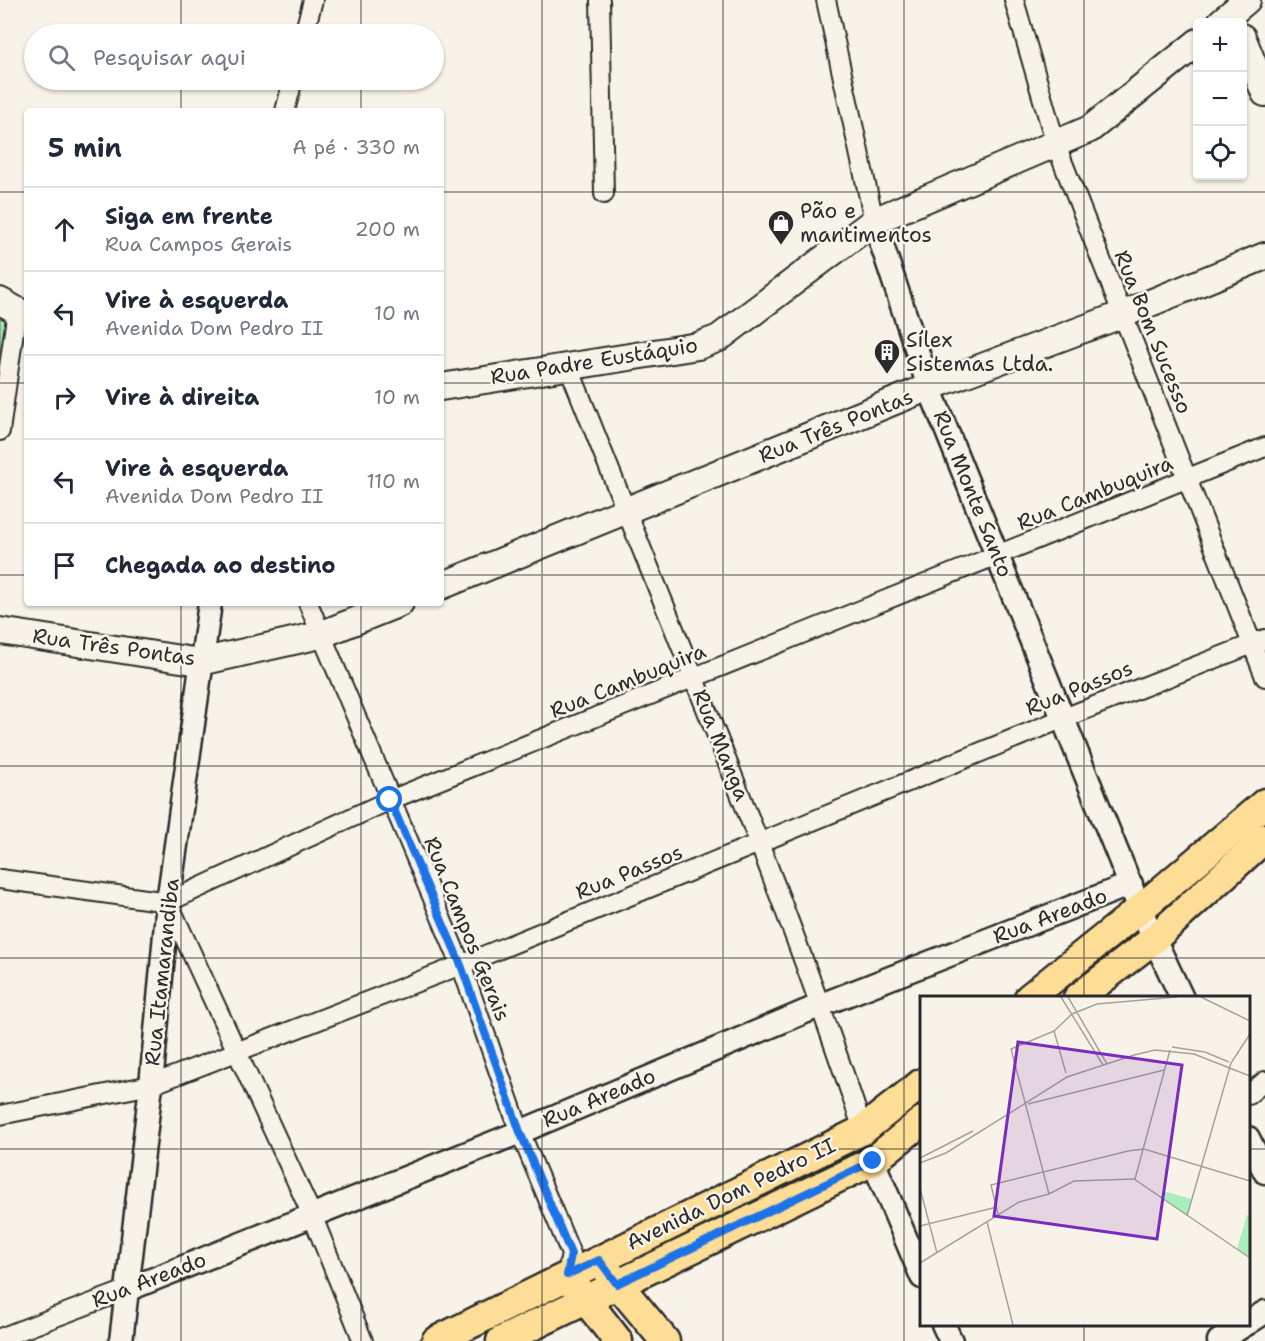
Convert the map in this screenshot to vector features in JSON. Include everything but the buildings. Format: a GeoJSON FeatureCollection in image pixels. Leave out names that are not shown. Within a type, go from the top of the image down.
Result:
{"type":"FeatureCollection","features":[{"type":"Feature","properties":{"kind":"main road","name":"Rua Padre Eustáquio"},"geometry":{"type":"LineString","coordinates":[[444,386],[698,346],[719,338],[874,221],[1090,129],[1193,45]]}},
{"type":"Feature","properties":{"kind":"main road"},"geometry":{"type":"LineString","coordinates":[[1247,45],[1259,63],[1265,93]]}},
{"type":"Feature","properties":{"kind":"main road","name":"Rua Três Pontas"},"geometry":{"type":"LineString","coordinates":[[444,585],[626,513],[929,387],[1121,315],[1265,256]]}},
{"type":"Feature","properties":{"kind":"main road","name":"Rua Três Pontas"},"geometry":{"type":"LineString","coordinates":[[0,631],[200,662],[320,635],[392,606]]}},
{"type":"Feature","properties":{"kind":"main road"},"geometry":{"type":"LineString","coordinates":[[1031,996],[1136,897],[1265,803]]}},
{"type":"Feature","properties":{"kind":"main road"},"geometry":{"type":"LineString","coordinates":[[1081,996],[1154,939],[1265,838]]}},
{"type":"Feature","properties":{"kind":"main road","name":"Avenida Dom Pedro II"},"geometry":{"type":"LineString","coordinates":[[436,1341],[863,1130],[920,1084]]}},
{"type":"Feature","properties":{"kind":"main road","name":"Avenida Dom Pedro II"},"geometry":{"type":"LineString","coordinates":[[501,1341],[873,1161],[920,1123]]}},
{"type":"Feature","properties":{"kind":"main road"},"geometry":{"type":"LineString","coordinates":[[599,1260],[665,1341]]}},
{"type":"Feature","properties":{"kind":"main road"},"geometry":{"type":"LineString","coordinates":[[567,1275],[584,1300],[618,1341]]}},
{"type":"Feature","properties":{"kind":"street"},"geometry":{"type":"LineString","coordinates":[[307,24],[313,0]]}},
{"type":"Feature","properties":{"kind":"street"},"geometry":{"type":"LineString","coordinates":[[600,0],[604,194]]}},
{"type":"Feature","properties":{"kind":"street","name":"Rua Monte Santo"},"geometry":{"type":"LineString","coordinates":[[826,0],[874,221],[929,387],[1136,897],[1181,996]]}},
{"type":"Feature","properties":{"kind":"street","name":"Rua Bom Sucesso"},"geometry":{"type":"LineString","coordinates":[[1014,0],[1056,145],[1121,315],[1258,641],[1265,677]]}},
{"type":"Feature","properties":{"kind":"street"},"geometry":{"type":"LineString","coordinates":[[286,108],[290,90]]}},
{"type":"Feature","properties":{"kind":"street"},"geometry":{"type":"LineString","coordinates":[[0,431],[5,365],[15,309]]}},
{"type":"Feature","properties":{"kind":"street","name":"Rua Manga"},"geometry":{"type":"LineString","coordinates":[[568,365],[760,843],[821,1005],[863,1130]]}},
{"type":"Feature","properties":{"kind":"street","name":"Rua Cambuquira"},"geometry":{"type":"LineString","coordinates":[[168,902],[390,800],[695,679],[1265,447]]}},
{"type":"Feature","properties":{"kind":"street","name":"Rua Itamarandiba"},"geometry":{"type":"LineString","coordinates":[[120,1341],[129,1289],[168,902],[209,606]]}},
{"type":"Feature","properties":{"kind":"street","name":"Rua Campos Gerais"},"geometry":{"type":"LineString","coordinates":[[309,606],[461,965],[520,1132],[571,1254],[567,1275]]}},
{"type":"Feature","properties":{"kind":"street","name":"Rua Passos"},"geometry":{"type":"LineString","coordinates":[[0,1115],[151,1085],[461,965],[1258,641]]}},
{"type":"Feature","properties":{"kind":"street"},"geometry":{"type":"LineString","coordinates":[[0,879],[168,902],[312,1215],[363,1341]]}},
{"type":"Feature","properties":{"kind":"street","name":"Rua Areado"},"geometry":{"type":"LineString","coordinates":[[0,1338],[129,1289],[520,1132],[821,1005],[1136,897]]}},
{"type":"Feature","properties":{"kind":"street"},"geometry":{"type":"LineString","coordinates":[[1250,1093],[1265,1081]]}},
{"type":"Feature","properties":{"kind":"street"},"geometry":{"type":"LineString","coordinates":[[1250,1142],[1265,1172]]}},
{"type":"Feature","properties":{"kind":"street"},"geometry":{"type":"LineString","coordinates":[[873,1161],[920,1274]]}},
{"type":"Feature","properties":{"kind":"street"},"geometry":{"type":"LineString","coordinates":[[1250,1322],[1265,1312]]}},
{"type":"Feature","properties":{"kind":"street"},"geometry":{"type":"LineString","coordinates":[[944,1326],[951,1341]]}},
{"type":"Feature","properties":{"kind":"street"},"geometry":{"type":"LineString","coordinates":[[1219,1341],[1244,1326]]}},
{"type":"Feature","properties":{"kind":"green space"},"geometry":{"type":"Polygon","coordinates":[[[0,301],[17,310],[9,366],[0,365],[0,301]]]}},
{"type":"Feature","properties":{"kind":"place","name":"Pão e mantimentos"},"geometry":{"type":"Point","coordinates":[781,246]}},
{"type":"Feature","properties":{"kind":"place","name":"Sílex Sistemas Ltda."},"geometry":{"type":"Point","coordinates":[887,375]}},
{"type":"Feature","properties":{"kind":"route"},"geometry":{"type":"LineString","coordinates":[[390,800],[461,965],[520,1132],[571,1254],[570,1269],[567,1275],[599,1260],[617,1284],[873,1161]]}}]}
